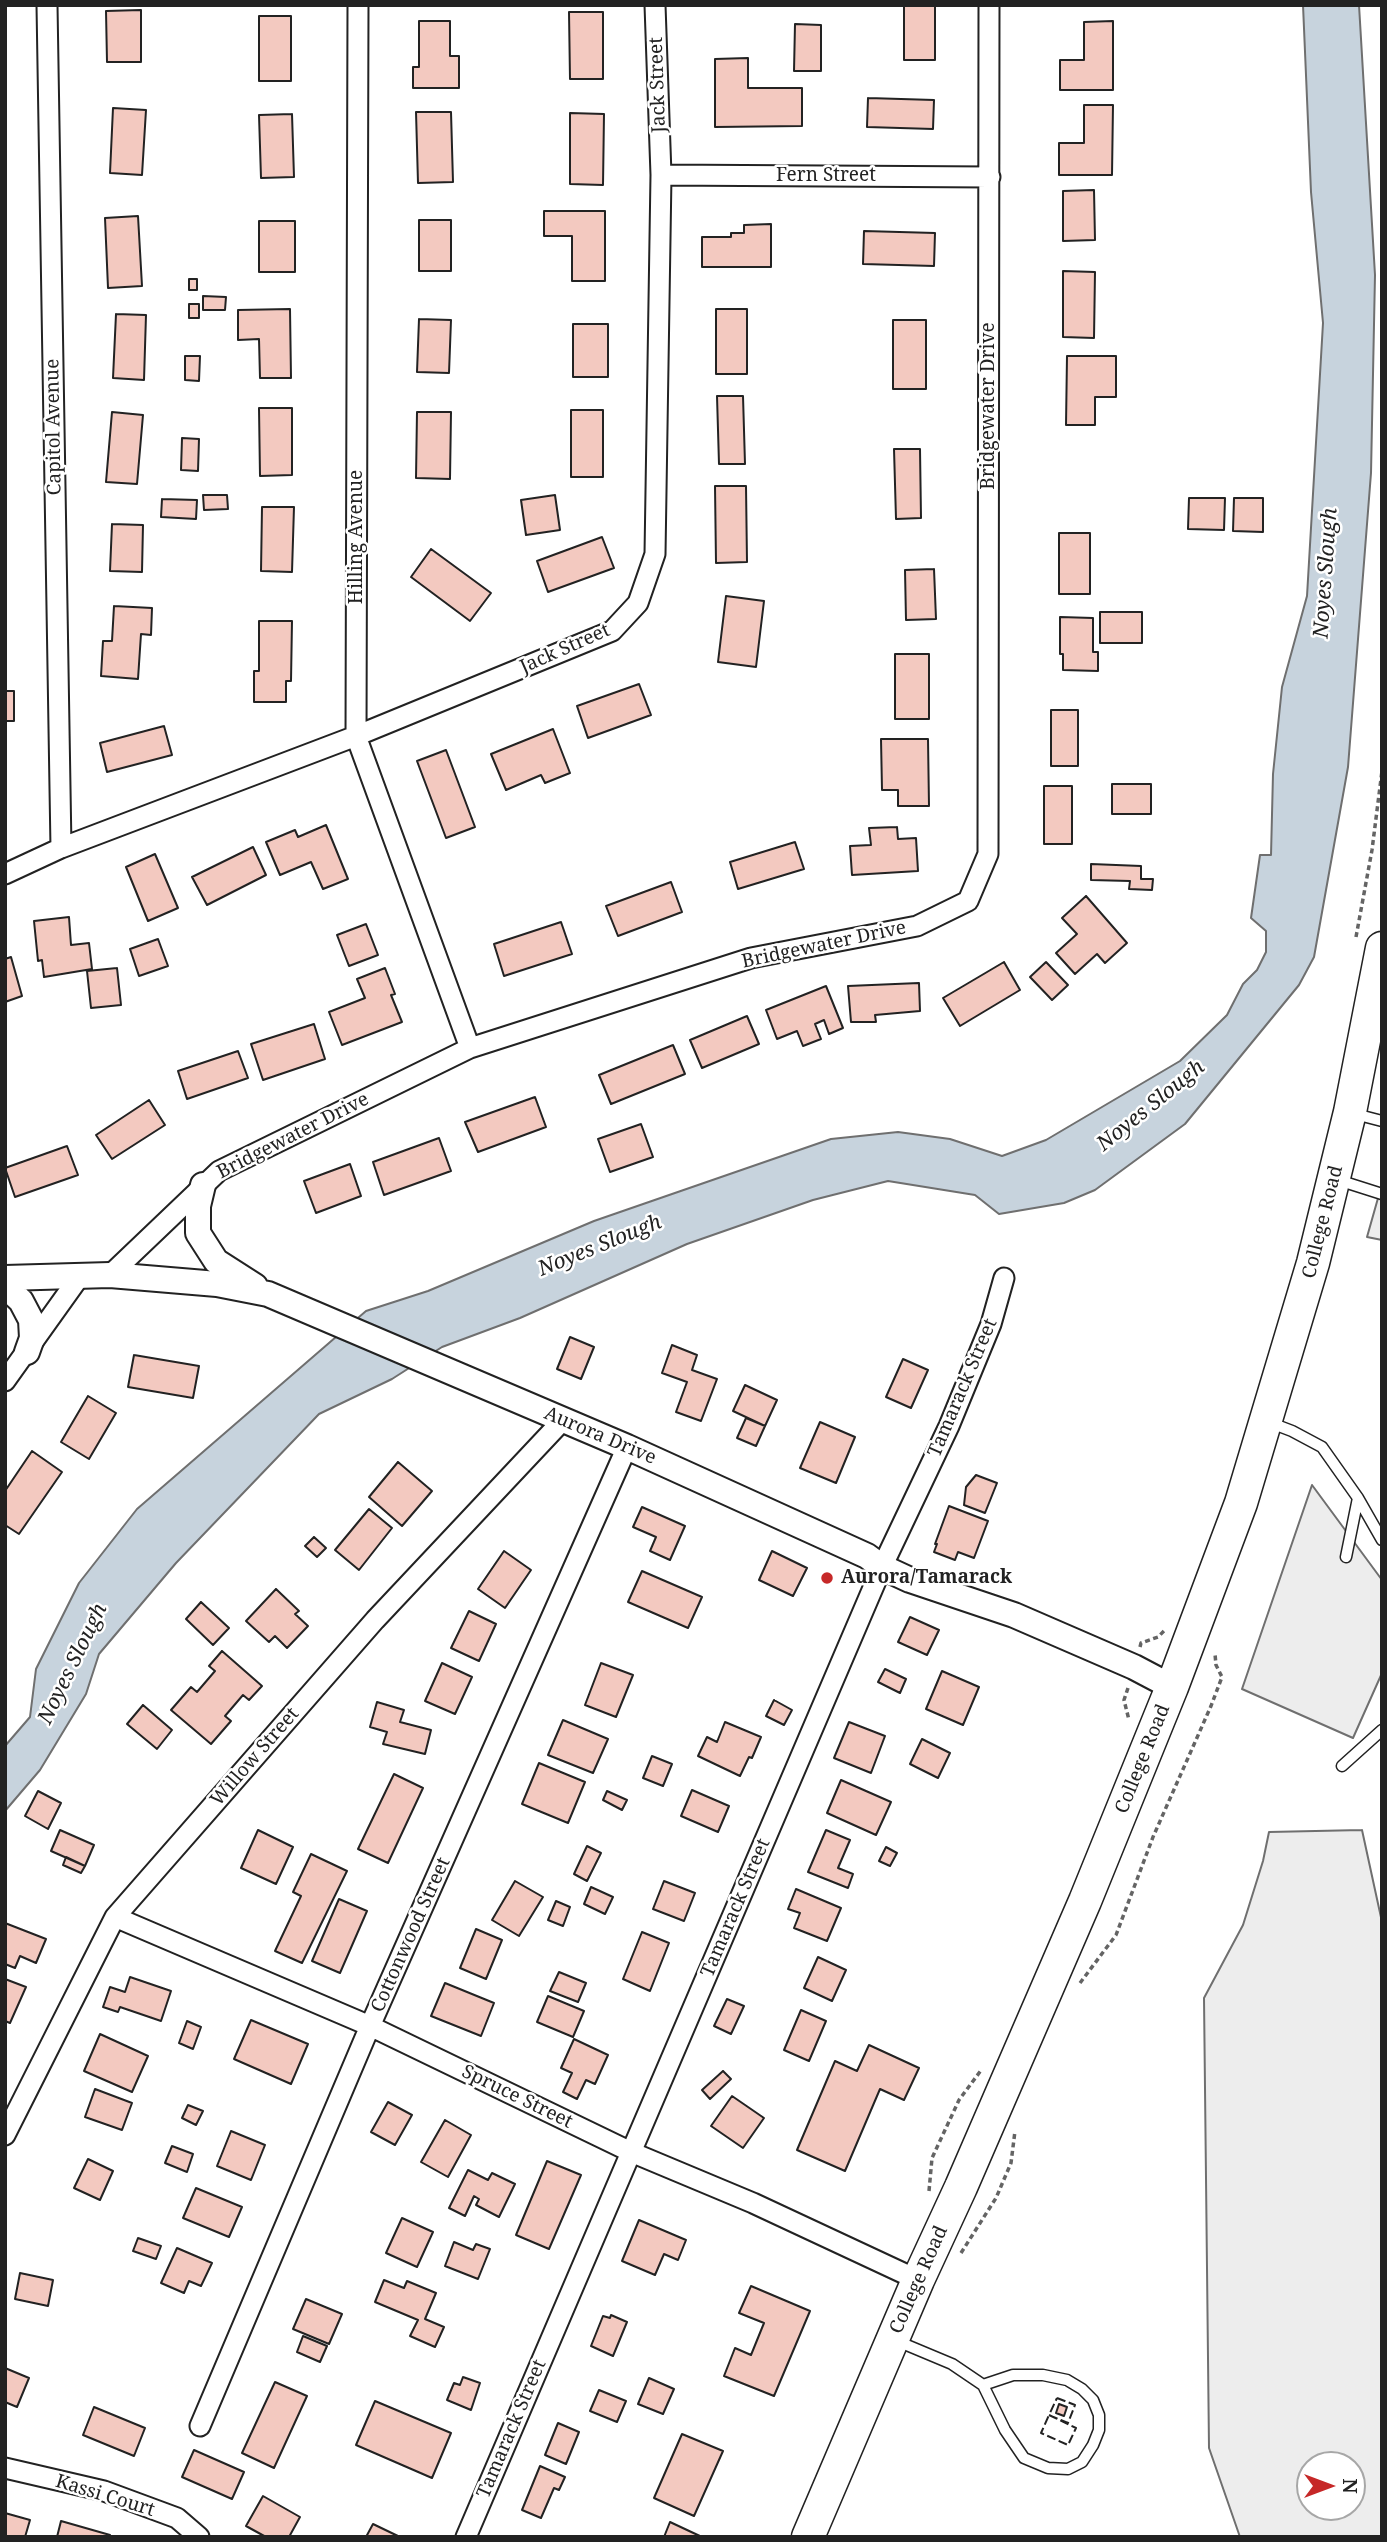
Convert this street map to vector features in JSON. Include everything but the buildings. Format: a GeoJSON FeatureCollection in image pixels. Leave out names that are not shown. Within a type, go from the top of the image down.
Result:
{"type":"FeatureCollection","features":[{"type":"Feature","properties":{"kind":"main road","name":"College Road"},"geometry":{"type":"LineString","coordinates":[[808,2537],[918,2280],[1034,2020],[1172,1687],[1241,1503],[1313,1263],[1350,1112],[1382,948]]}},
{"type":"Feature","properties":{"kind":"street","name":"Capitol Avenue"},"geometry":{"type":"LineString","coordinates":[[47,5],[61,848]]}},
{"type":"Feature","properties":{"kind":"street","name":"Hilling Avenue"},"geometry":{"type":"LineString","coordinates":[[358,5],[356,736],[470,1048]]}},
{"type":"Feature","properties":{"kind":"street","name":"Jack Street"},"geometry":{"type":"LineString","coordinates":[[5,874],[61,848],[356,736],[612,631],[638,603],[654,554],[661,176],[655,5]]}},
{"type":"Feature","properties":{"kind":"street","name":"Bridgewater Drive"},"geometry":{"type":"LineString","coordinates":[[110,1275],[219,1171],[470,1048],[751,958],[917,926],[968,901],[988,854],[989,5]]}},
{"type":"Feature","properties":{"kind":"street","name":"Fern Street"},"geometry":{"type":"LineString","coordinates":[[661,176],[990,177]]}},
{"type":"Feature","properties":{"kind":"street"},"geometry":{"type":"LineString","coordinates":[[203,1185],[198,1206],[198,1233],[216,1261],[268,1294]]}},
{"type":"Feature","properties":{"kind":"street","name":"Aurora Drive"},"geometry":{"type":"LineString","coordinates":[[5,1278],[110,1275],[217,1284],[268,1294],[627,1447],[867,1556],[910,1580],[1014,1615],[1134,1667],[1172,1687]]}},
{"type":"Feature","properties":{"kind":"street"},"geometry":{"type":"LineString","coordinates":[[5,1381],[80,1276]]}},
{"type":"Feature","properties":{"kind":"street","name":"Tamarack Street"},"geometry":{"type":"LineString","coordinates":[[466,2537],[883,1567],[949,1426],[991,1324],[1004,1278]]}},
{"type":"Feature","properties":{"kind":"street"},"geometry":{"type":"LineString","coordinates":[[5,1286],[21,1301],[32,1320],[32,1338],[27,1352]]}},
{"type":"Feature","properties":{"kind":"street","name":"Willow Street"},"geometry":{"type":"LineString","coordinates":[[5,2135],[115,1917],[375,1619],[563,1420]]}},
{"type":"Feature","properties":{"kind":"street","name":"Cottonwood Street"},"geometry":{"type":"LineString","coordinates":[[200,2426],[370,2026],[627,1447]]}},
{"type":"Feature","properties":{"kind":"street","name":"Spruce Street"},"geometry":{"type":"LineString","coordinates":[[115,1917],[370,2026],[631,2152],[753,2203],[918,2280]]}},
{"type":"Feature","properties":{"kind":"street","name":"Kassi Court"},"geometry":{"type":"LineString","coordinates":[[5,2468],[104,2491],[177,2518],[199,2537]]}},
{"type":"Feature","properties":{"kind":"lane"},"geometry":{"type":"LineString","coordinates":[[1350,1112],[1382,1121]]}},
{"type":"Feature","properties":{"kind":"lane"},"geometry":{"type":"LineString","coordinates":[[1334,1178],[1382,1194]]}},
{"type":"Feature","properties":{"kind":"lane"},"geometry":{"type":"LineString","coordinates":[[1266,1422],[1292,1430],[1322,1447],[1358,1498],[1382,1540]]}},
{"type":"Feature","properties":{"kind":"lane"},"geometry":{"type":"LineString","coordinates":[[1346,1557],[1358,1498]]}},
{"type":"Feature","properties":{"kind":"lane"},"geometry":{"type":"LineString","coordinates":[[1342,1766],[1382,1730]]}},
{"type":"Feature","properties":{"kind":"lane"},"geometry":{"type":"LineString","coordinates":[[893,2339],[952,2364],[983,2385],[1005,2430],[1024,2458],[1048,2468],[1068,2469],[1082,2462],[1099,2430],[1099,2415],[1093,2400],[1082,2389],[1067,2380],[1043,2375],[1013,2375],[983,2385]]}},
{"type":"Feature","properties":{"kind":"shaded area"},"geometry":{"type":"Polygon","coordinates":[[[1382,1184],[1382,1240],[1367,1237],[1382,1184]]]}},
{"type":"Feature","properties":{"kind":"shaded area"},"geometry":{"type":"Polygon","coordinates":[[[1312,1485],[1382,1580],[1382,1673],[1353,1738],[1242,1689],[1312,1485]]]}},
{"type":"Feature","properties":{"kind":"shaded area"},"geometry":{"type":"Polygon","coordinates":[[[1362,1830],[1382,1922],[1382,2537],[1240,2537],[1209,2448],[1204,1998],[1243,1925],[1269,1832],[1362,1830]]]}},
{"type":"Feature","properties":{"kind":"water","name":"Noyes Slough"},"geometry":{"type":"Polygon","coordinates":[[[1303,5],[1359,5],[1375,275],[1371,473],[1348,767],[1314,957],[1299,985],[1185,1124],[1095,1190],[1064,1203],[999,1214],[975,1195],[888,1181],[813,1200],[687,1244],[520,1318],[442,1347],[392,1379],[319,1414],[176,1563],[99,1654],[86,1694],[40,1770],[5,1811],[5,1746],[30,1717],[36,1669],[79,1583],[137,1509],[366,1311],[428,1291],[594,1221],[831,1139],[898,1132],[950,1139],[1002,1156],[1046,1140],[1180,1061],[1227,1015],[1243,984],[1257,970],[1266,952],[1266,931],[1251,918],[1260,855],[1271,855],[1273,774],[1282,687],[1307,596],[1323,323],[1311,192],[1303,5]]]}},
{"type":"Feature","properties":{"kind":"fence"},"geometry":{"type":"LineString","coordinates":[[1057,2398],[1075,2405],[1068,2423],[1049,2415],[1057,2398]]}},
{"type":"Feature","properties":{"kind":"fence"},"geometry":{"type":"LineString","coordinates":[[1049,2415],[1076,2428],[1068,2445],[1041,2433],[1049,2415]]}},
{"type":"Feature","properties":{"kind":"place","name":"Aurora/Tamarack"},"geometry":{"type":"Point","coordinates":[827,1578]}}]}
